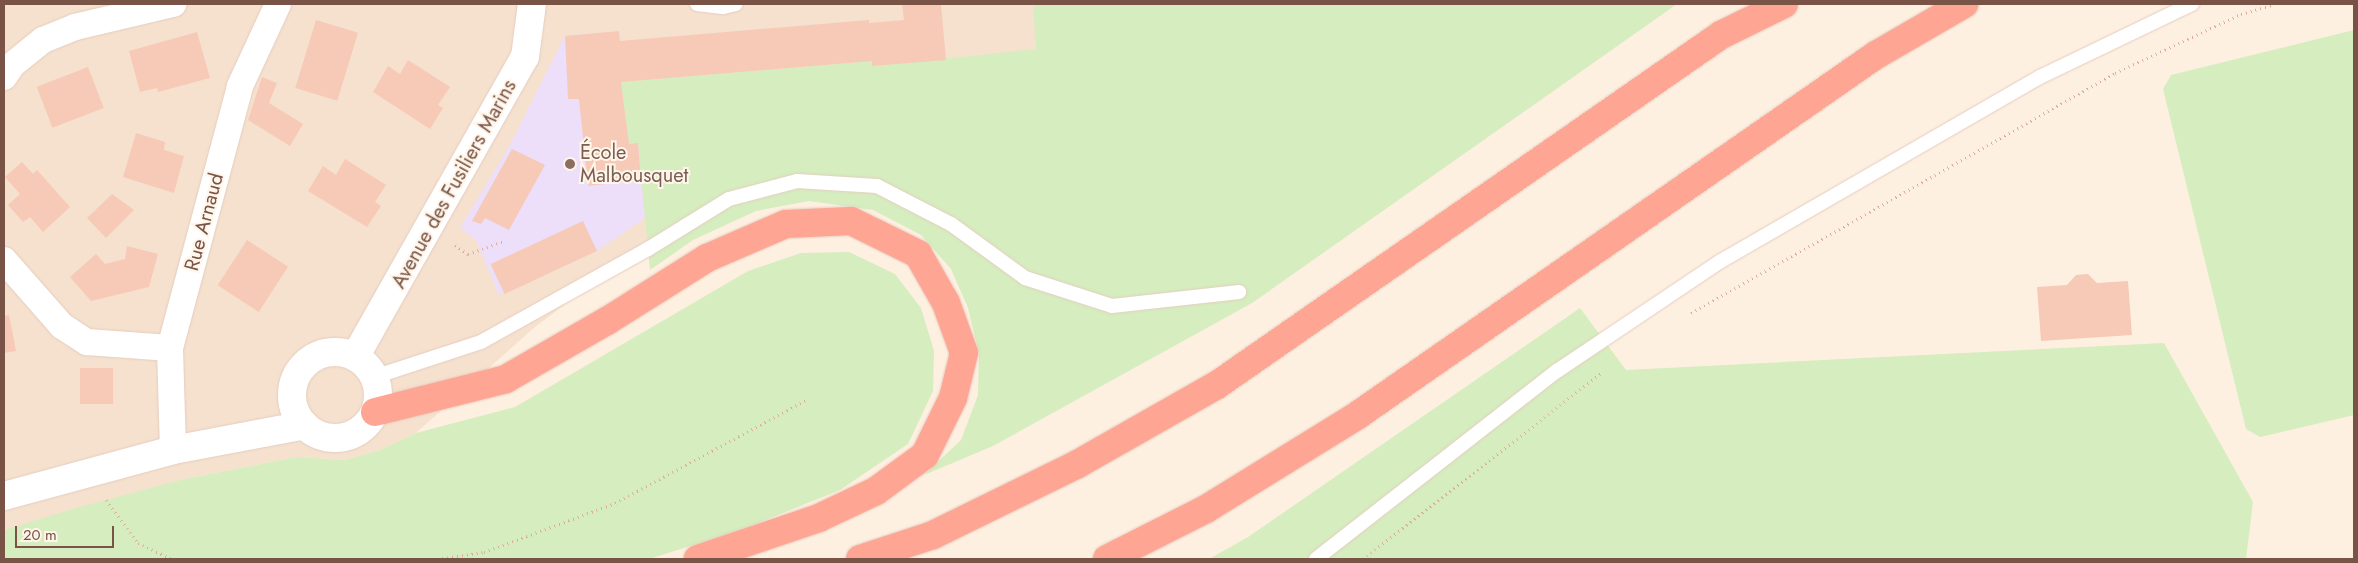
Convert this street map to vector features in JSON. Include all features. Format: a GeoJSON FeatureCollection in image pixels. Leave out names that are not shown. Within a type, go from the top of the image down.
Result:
{"type":"FeatureCollection","features":[{"type":"Feature","properties":{"kind":"highway"},"geometry":{"type":"LineString","coordinates":[[860,559],[934,535],[1067,470],[1217,385],[1721,35],[1784,4]]}},
{"type":"Feature","properties":{"kind":"highway"},"geometry":{"type":"LineString","coordinates":[[1107,559],[1206,510],[1358,416],[1876,56],[1964,4]]}},
{"type":"Feature","properties":{"kind":"highway"},"geometry":{"type":"LineString","coordinates":[[375,412],[506,379],[607,322],[707,258],[786,224],[850,222],[918,254],[946,303],[964,353],[953,398],[925,455],[876,491],[819,518],[698,559]]}},
{"type":"Feature","properties":{"kind":"street"},"geometry":{"type":"LineString","coordinates":[[4,77],[12,65],[43,40],[75,27],[173,4]]}},
{"type":"Feature","properties":{"kind":"street","name":"Rue Arnaud"},"geometry":{"type":"LineString","coordinates":[[173,450],[170,348],[240,86],[278,4]]}},
{"type":"Feature","properties":{"kind":"street","name":"Avenue des Fusiliers Marins"},"geometry":{"type":"LineString","coordinates":[[355,357],[525,56],[532,4]]}},
{"type":"Feature","properties":{"kind":"street"},"geometry":{"type":"LineString","coordinates":[[4,260],[62,326],[87,342],[170,348]]}},
{"type":"Feature","properties":{"kind":"street"},"geometry":{"type":"LineString","coordinates":[[333,353],[355,357],[374,377],[378,392],[375,412],[363,428],[341,438],[326,438],[305,425],[296,413],[292,395],[302,370],[319,356],[333,353]]}},
{"type":"Feature","properties":{"kind":"street"},"geometry":{"type":"LineString","coordinates":[[4,496],[173,450],[305,425]]}},
{"type":"Feature","properties":{"kind":"lane"},"geometry":{"type":"LineString","coordinates":[[696,4],[723,6],[736,4]]}},
{"type":"Feature","properties":{"kind":"lane"},"geometry":{"type":"LineString","coordinates":[[1316,559],[1557,371],[1720,261],[2040,77],[2192,4]]}},
{"type":"Feature","properties":{"kind":"lane"},"geometry":{"type":"LineString","coordinates":[[374,377],[481,342],[728,200],[797,181],[877,186],[951,224],[1025,278],[1112,306],[1239,292]]}},
{"type":"Feature","properties":{"kind":"path"},"geometry":{"type":"LineString","coordinates":[[1689,314],[2116,73],[2241,14],[2274,4]]}},
{"type":"Feature","properties":{"kind":"path"},"geometry":{"type":"LineString","coordinates":[[429,228],[468,254],[504,241]]}},
{"type":"Feature","properties":{"kind":"path"},"geometry":{"type":"LineString","coordinates":[[1363,559],[1610,366]]}},
{"type":"Feature","properties":{"kind":"path"},"geometry":{"type":"LineString","coordinates":[[437,559],[484,552],[615,503],[808,399]]}},
{"type":"Feature","properties":{"kind":"path"},"geometry":{"type":"LineString","coordinates":[[96,470],[106,500],[138,543],[172,559]]}},
{"type":"Feature","properties":{"kind":"shaded area"},"geometry":{"type":"Polygon","coordinates":[[[4,4],[1551,4],[751,163],[535,327],[416,433],[380,450],[344,460],[297,457],[184,479],[4,530],[4,4]]]}},
{"type":"Feature","properties":{"kind":"shaded area","name":"École Malbousquet"},"geometry":{"type":"Polygon","coordinates":[[[586,34],[590,85],[621,82],[629,144],[638,143],[645,218],[597,251],[499,295],[476,240],[460,228],[509,147],[565,36],[586,34]]]}},
{"type":"Feature","properties":{"kind":"green space"},"geometry":{"type":"Polygon","coordinates":[[[1033,4],[1677,4],[1252,303],[993,446],[924,475],[961,440],[978,395],[979,354],[968,308],[951,269],[921,235],[873,210],[809,201],[756,211],[693,240],[650,270],[638,143],[629,144],[621,82],[872,61],[873,66],[1036,49],[1033,4]]]}},
{"type":"Feature","properties":{"kind":"green space"},"geometry":{"type":"Polygon","coordinates":[[[2354,30],[2354,415],[2260,437],[2246,429],[2163,89],[2171,75],[2354,30]]]}},
{"type":"Feature","properties":{"kind":"green space"},"geometry":{"type":"Polygon","coordinates":[[[849,252],[895,274],[921,308],[934,351],[933,391],[908,444],[840,490],[738,531],[649,559],[4,559],[4,530],[72,509],[184,479],[297,457],[344,460],[380,450],[416,433],[515,407],[748,271],[801,253],[849,252]]]}},
{"type":"Feature","properties":{"kind":"green space"},"geometry":{"type":"Polygon","coordinates":[[[1580,308],[1626,370],[2164,343],[2253,502],[2246,559],[1209,559],[1248,537],[1580,308]]]}},
{"type":"Feature","properties":{"kind":"building"},"geometry":{"type":"Polygon","coordinates":[[[902,4],[941,4],[946,60],[872,66],[872,61],[621,82],[629,144],[638,143],[641,180],[588,186],[579,99],[568,99],[565,36],[619,31],[620,41],[869,20],[869,23],[904,20],[902,4]]]}},
{"type":"Feature","properties":{"kind":"building"},"geometry":{"type":"Polygon","coordinates":[[[316,20],[358,33],[337,101],[295,88],[316,20]]]}},
{"type":"Feature","properties":{"kind":"building"},"geometry":{"type":"Polygon","coordinates":[[[197,32],[210,78],[158,92],[157,88],[140,92],[129,51],[197,32]]]}},
{"type":"Feature","properties":{"kind":"building"},"geometry":{"type":"Polygon","coordinates":[[[408,60],[450,87],[438,105],[443,108],[430,129],[373,92],[388,66],[400,74],[408,60]]]}},
{"type":"Feature","properties":{"kind":"building"},"geometry":{"type":"Polygon","coordinates":[[[88,67],[104,108],[52,128],[37,87],[88,67]]]}},
{"type":"Feature","properties":{"kind":"building"},"geometry":{"type":"Polygon","coordinates":[[[262,77],[277,83],[269,103],[303,124],[290,146],[248,120],[262,77]]]}},
{"type":"Feature","properties":{"kind":"building"},"geometry":{"type":"Polygon","coordinates":[[[136,133],[165,142],[164,150],[184,156],[174,193],[123,177],[136,133]]]}},
{"type":"Feature","properties":{"kind":"building"},"geometry":{"type":"Polygon","coordinates":[[[512,149],[545,165],[509,230],[485,218],[481,224],[472,221],[512,149]]]}},
{"type":"Feature","properties":{"kind":"building"},"geometry":{"type":"Polygon","coordinates":[[[345,159],[386,185],[375,202],[381,206],[367,227],[308,191],[323,166],[336,175],[345,159]]]}},
{"type":"Feature","properties":{"kind":"building"},"geometry":{"type":"Polygon","coordinates":[[[22,162],[33,174],[37,170],[70,207],[43,232],[30,217],[23,222],[8,205],[20,194],[5,177],[22,162]]]}},
{"type":"Feature","properties":{"kind":"building"},"geometry":{"type":"Polygon","coordinates":[[[112,194],[134,210],[106,238],[87,218],[112,194]]]}},
{"type":"Feature","properties":{"kind":"building"},"geometry":{"type":"Polygon","coordinates":[[[583,221],[597,251],[505,294],[491,264],[583,221]]]}},
{"type":"Feature","properties":{"kind":"building"},"geometry":{"type":"Polygon","coordinates":[[[247,240],[288,267],[259,312],[218,285],[247,240]]]}},
{"type":"Feature","properties":{"kind":"building"},"geometry":{"type":"Polygon","coordinates":[[[127,246],[158,254],[149,287],[91,301],[70,277],[96,254],[105,264],[125,259],[127,246]]]}},
{"type":"Feature","properties":{"kind":"building"},"geometry":{"type":"Polygon","coordinates":[[[2088,274],[2097,283],[2128,281],[2132,335],[2041,341],[2037,287],[2067,285],[2076,275],[2088,274]]]}},
{"type":"Feature","properties":{"kind":"building"},"geometry":{"type":"Polygon","coordinates":[[[9,315],[16,351],[4,353],[4,316],[9,315]]]}},
{"type":"Feature","properties":{"kind":"building"},"geometry":{"type":"Polygon","coordinates":[[[80,368],[113,368],[113,404],[80,404],[80,368]]]}},
{"type":"Feature","properties":{"kind":"place","name":"École Malbousquet"},"geometry":{"type":"Point","coordinates":[570,164]}}]}
